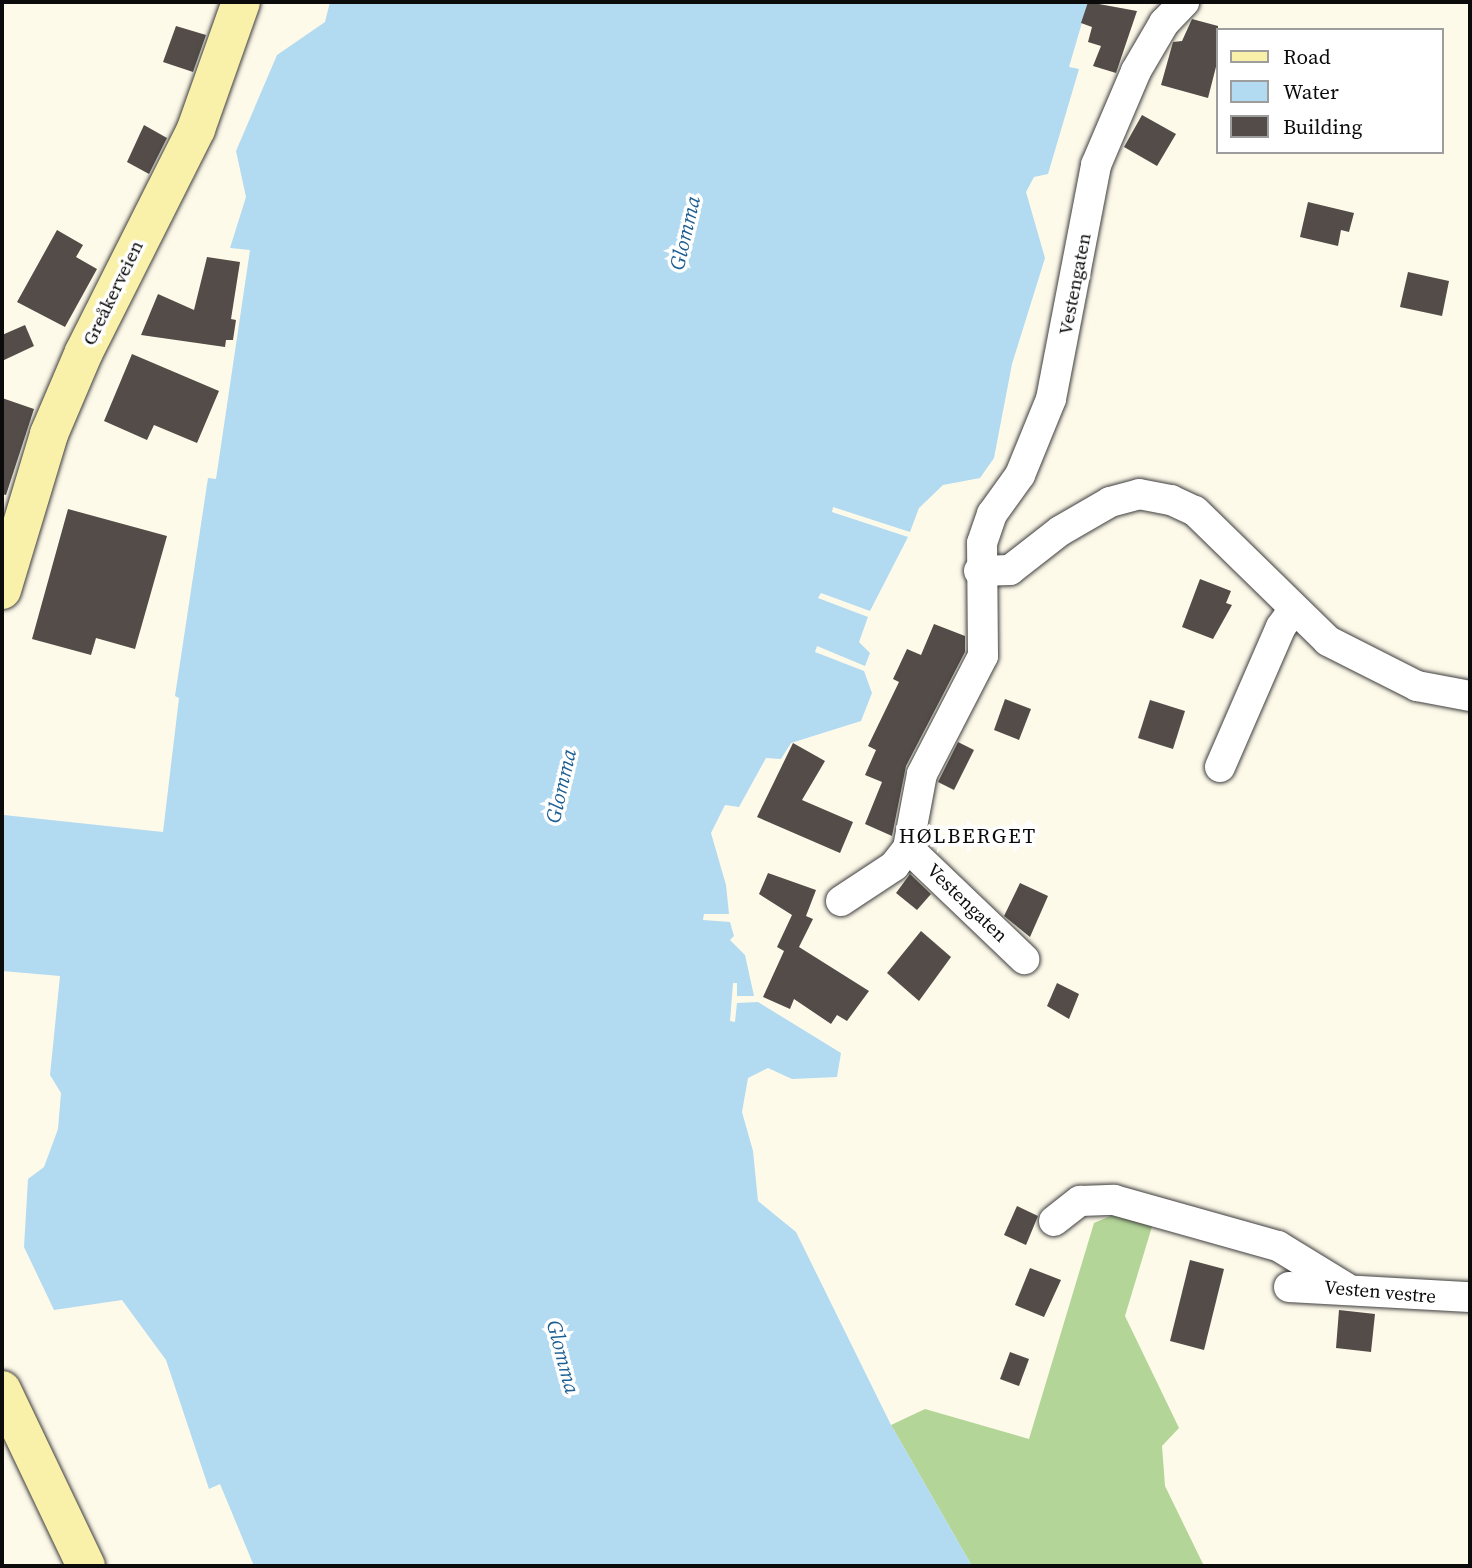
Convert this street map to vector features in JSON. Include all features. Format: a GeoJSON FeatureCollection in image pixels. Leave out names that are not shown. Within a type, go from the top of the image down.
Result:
{"type":"FeatureCollection","features":[{"type":"Feature","properties":{"kind":"main road","name":"Greåkerveien"},"geometry":{"type":"LineString","coordinates":[[2,590],[49,434],[90,341],[196,129],[241,2]]}},
{"type":"Feature","properties":{"kind":"main road"},"geometry":{"type":"LineString","coordinates":[[2,1390],[86,1566]]}},
{"type":"Feature","properties":{"kind":"street","name":"Vestengaten"},"geometry":{"type":"LineString","coordinates":[[841,901],[894,866],[908,848],[922,774],[983,656],[986,636],[979,571],[982,543],[992,514],[1020,475],[1051,399],[1096,165],[1136,71],[1164,23],[1184,2]]}},
{"type":"Feature","properties":{"kind":"street"},"geometry":{"type":"LineString","coordinates":[[979,571],[1010,570],[1070,526],[1111,502],[1139,494],[1195,511],[1293,610],[1328,641],[1365,663],[1417,686],[1470,696]]}},
{"type":"Feature","properties":{"kind":"street"},"geometry":{"type":"LineString","coordinates":[[1220,766],[1281,627],[1293,610]]}},
{"type":"Feature","properties":{"kind":"street","name":"Vestengaten"},"geometry":{"type":"LineString","coordinates":[[908,848],[1024,959]]}},
{"type":"Feature","properties":{"kind":"street"},"geometry":{"type":"LineString","coordinates":[[1054,1222],[1080,1202],[1114,1200],[1278,1246],[1345,1287]]}},
{"type":"Feature","properties":{"kind":"street","name":"Vesten vestre"},"geometry":{"type":"LineString","coordinates":[[1289,1287],[1345,1287],[1433,1298],[1470,1297]]}},
{"type":"Feature","properties":{"kind":"green space"},"geometry":{"type":"Polygon","coordinates":[[[1122,1211],[1154,1220],[1125,1316],[1179,1428],[1162,1446],[1165,1486],[1204,1566],[972,1566],[891,1425],[925,1409],[1029,1439],[1094,1223],[1122,1211]]]}},
{"type":"Feature","properties":{"kind":"water","name":"Glomma"},"geometry":{"type":"Polygon","coordinates":[[[330,2],[1088,2],[1069,67],[1079,69],[1048,174],[1034,177],[1026,192],[1045,258],[1012,364],[994,458],[980,478],[943,485],[919,508],[910,532],[833,507],[832,512],[908,537],[870,611],[821,593],[818,598],[868,617],[859,642],[870,653],[865,666],[817,646],[815,652],[864,671],[872,693],[861,721],[791,743],[781,759],[766,758],[739,807],[725,805],[711,833],[726,885],[729,914],[704,914],[703,920],[730,922],[734,936],[730,940],[745,955],[754,996],[737,996],[737,983],[733,983],[730,1021],[735,1022],[737,1003],[758,1002],[841,1053],[837,1077],[792,1079],[768,1068],[748,1078],[742,1112],[753,1151],[758,1201],[796,1232],[891,1425],[972,1566],[254,1566],[220,1484],[209,1489],[166,1360],[122,1300],[54,1310],[24,1247],[28,1179],[44,1167],[58,1129],[61,1093],[50,1075],[60,976],[2,971],[4,815],[163,832],[179,698],[175,696],[208,478],[216,479],[250,250],[230,248],[246,197],[236,151],[277,55],[325,22],[330,2]]]}},
{"type":"Feature","properties":{"kind":"building"},"geometry":{"type":"Polygon","coordinates":[[[1088,2],[1137,11],[1116,73],[1093,66],[1101,46],[1088,42],[1092,27],[1081,23],[1088,2]]]}},
{"type":"Feature","properties":{"kind":"building"},"geometry":{"type":"Polygon","coordinates":[[[1192,19],[1218,26],[1216,67],[1208,98],[1161,85],[1173,42],[1182,41],[1192,19]]]}},
{"type":"Feature","properties":{"kind":"building"},"geometry":{"type":"Polygon","coordinates":[[[176,26],[206,35],[193,72],[163,62],[176,26]]]}},
{"type":"Feature","properties":{"kind":"building"},"geometry":{"type":"Polygon","coordinates":[[[1142,115],[1176,134],[1157,166],[1124,147],[1142,115]]]}},
{"type":"Feature","properties":{"kind":"building"},"geometry":{"type":"Polygon","coordinates":[[[144,125],[167,138],[149,174],[127,162],[144,125]]]}},
{"type":"Feature","properties":{"kind":"building"},"geometry":{"type":"Polygon","coordinates":[[[1308,202],[1354,213],[1349,232],[1341,230],[1338,246],[1300,237],[1308,202]]]}},
{"type":"Feature","properties":{"kind":"building"},"geometry":{"type":"Polygon","coordinates":[[[57,230],[83,245],[76,257],[97,269],[65,327],[17,302],[57,230]]]}},
{"type":"Feature","properties":{"kind":"building"},"geometry":{"type":"Polygon","coordinates":[[[207,257],[240,262],[231,319],[236,320],[233,340],[226,340],[225,347],[141,335],[158,294],[194,310],[207,257]]]}},
{"type":"Feature","properties":{"kind":"building"},"geometry":{"type":"Polygon","coordinates":[[[1408,272],[1449,281],[1442,316],[1400,307],[1408,272]]]}},
{"type":"Feature","properties":{"kind":"building"},"geometry":{"type":"Polygon","coordinates":[[[25,325],[34,346],[2,361],[2,335],[25,325]]]}},
{"type":"Feature","properties":{"kind":"building"},"geometry":{"type":"Polygon","coordinates":[[[132,354],[219,391],[197,443],[154,425],[147,440],[104,421],[132,354]]]}},
{"type":"Feature","properties":{"kind":"building"},"geometry":{"type":"Polygon","coordinates":[[[2,398],[34,409],[6,495],[2,494],[2,398]]]}},
{"type":"Feature","properties":{"kind":"building"},"geometry":{"type":"Polygon","coordinates":[[[68,509],[167,536],[135,649],[96,638],[91,655],[32,639],[68,509]]]}},
{"type":"Feature","properties":{"kind":"building"},"geometry":{"type":"Polygon","coordinates":[[[1200,579],[1231,591],[1226,603],[1232,605],[1213,639],[1182,627],[1200,579]]]}},
{"type":"Feature","properties":{"kind":"building"},"geometry":{"type":"Polygon","coordinates":[[[934,624],[965,636],[965,652],[906,766],[892,836],[865,824],[882,782],[865,775],[876,750],[868,746],[899,682],[893,679],[907,649],[921,655],[934,624]]]}},
{"type":"Feature","properties":{"kind":"building"},"geometry":{"type":"Polygon","coordinates":[[[1005,699],[1031,709],[1019,740],[994,730],[1005,699]]]}},
{"type":"Feature","properties":{"kind":"building"},"geometry":{"type":"Polygon","coordinates":[[[1150,700],[1185,711],[1173,749],[1138,738],[1150,700]]]}},
{"type":"Feature","properties":{"kind":"building"},"geometry":{"type":"Polygon","coordinates":[[[958,742],[974,750],[954,790],[938,782],[958,742]]]}},
{"type":"Feature","properties":{"kind":"building"},"geometry":{"type":"Polygon","coordinates":[[[793,743],[825,761],[802,800],[853,822],[840,853],[757,817],[793,743]]]}},
{"type":"Feature","properties":{"kind":"building"},"geometry":{"type":"Polygon","coordinates":[[[768,873],[816,890],[806,916],[813,919],[799,947],[869,991],[847,1021],[837,1015],[831,1024],[794,999],[790,1009],[763,997],[784,951],[777,947],[792,915],[759,894],[768,873]]]}},
{"type":"Feature","properties":{"kind":"building"},"geometry":{"type":"Polygon","coordinates":[[[910,874],[931,894],[917,910],[896,893],[910,874]]]}},
{"type":"Feature","properties":{"kind":"building"},"geometry":{"type":"Polygon","coordinates":[[[1020,883],[1048,896],[1030,937],[1004,916],[1020,883]]]}},
{"type":"Feature","properties":{"kind":"building"},"geometry":{"type":"Polygon","coordinates":[[[921,931],[951,957],[919,1001],[887,973],[921,931]]]}},
{"type":"Feature","properties":{"kind":"building"},"geometry":{"type":"Polygon","coordinates":[[[1057,983],[1079,994],[1069,1019],[1047,1006],[1057,983]]]}},
{"type":"Feature","properties":{"kind":"building"},"geometry":{"type":"Polygon","coordinates":[[[1017,1206],[1038,1216],[1026,1245],[1004,1235],[1017,1206]]]}},
{"type":"Feature","properties":{"kind":"building"},"geometry":{"type":"Polygon","coordinates":[[[1190,1260],[1224,1269],[1204,1350],[1170,1341],[1190,1260]]]}},
{"type":"Feature","properties":{"kind":"building"},"geometry":{"type":"Polygon","coordinates":[[[1030,1268],[1061,1280],[1044,1317],[1015,1305],[1030,1268]]]}},
{"type":"Feature","properties":{"kind":"building"},"geometry":{"type":"Polygon","coordinates":[[[1339,1310],[1375,1314],[1371,1352],[1336,1348],[1339,1310]]]}},
{"type":"Feature","properties":{"kind":"building"},"geometry":{"type":"Polygon","coordinates":[[[1010,1352],[1029,1359],[1019,1386],[1000,1379],[1010,1352]]]}},
{"type":"Feature","properties":{"kind":"district","name":"HØLBERGET"},"geometry":{"type":"Point","coordinates":[968,836]}}]}
